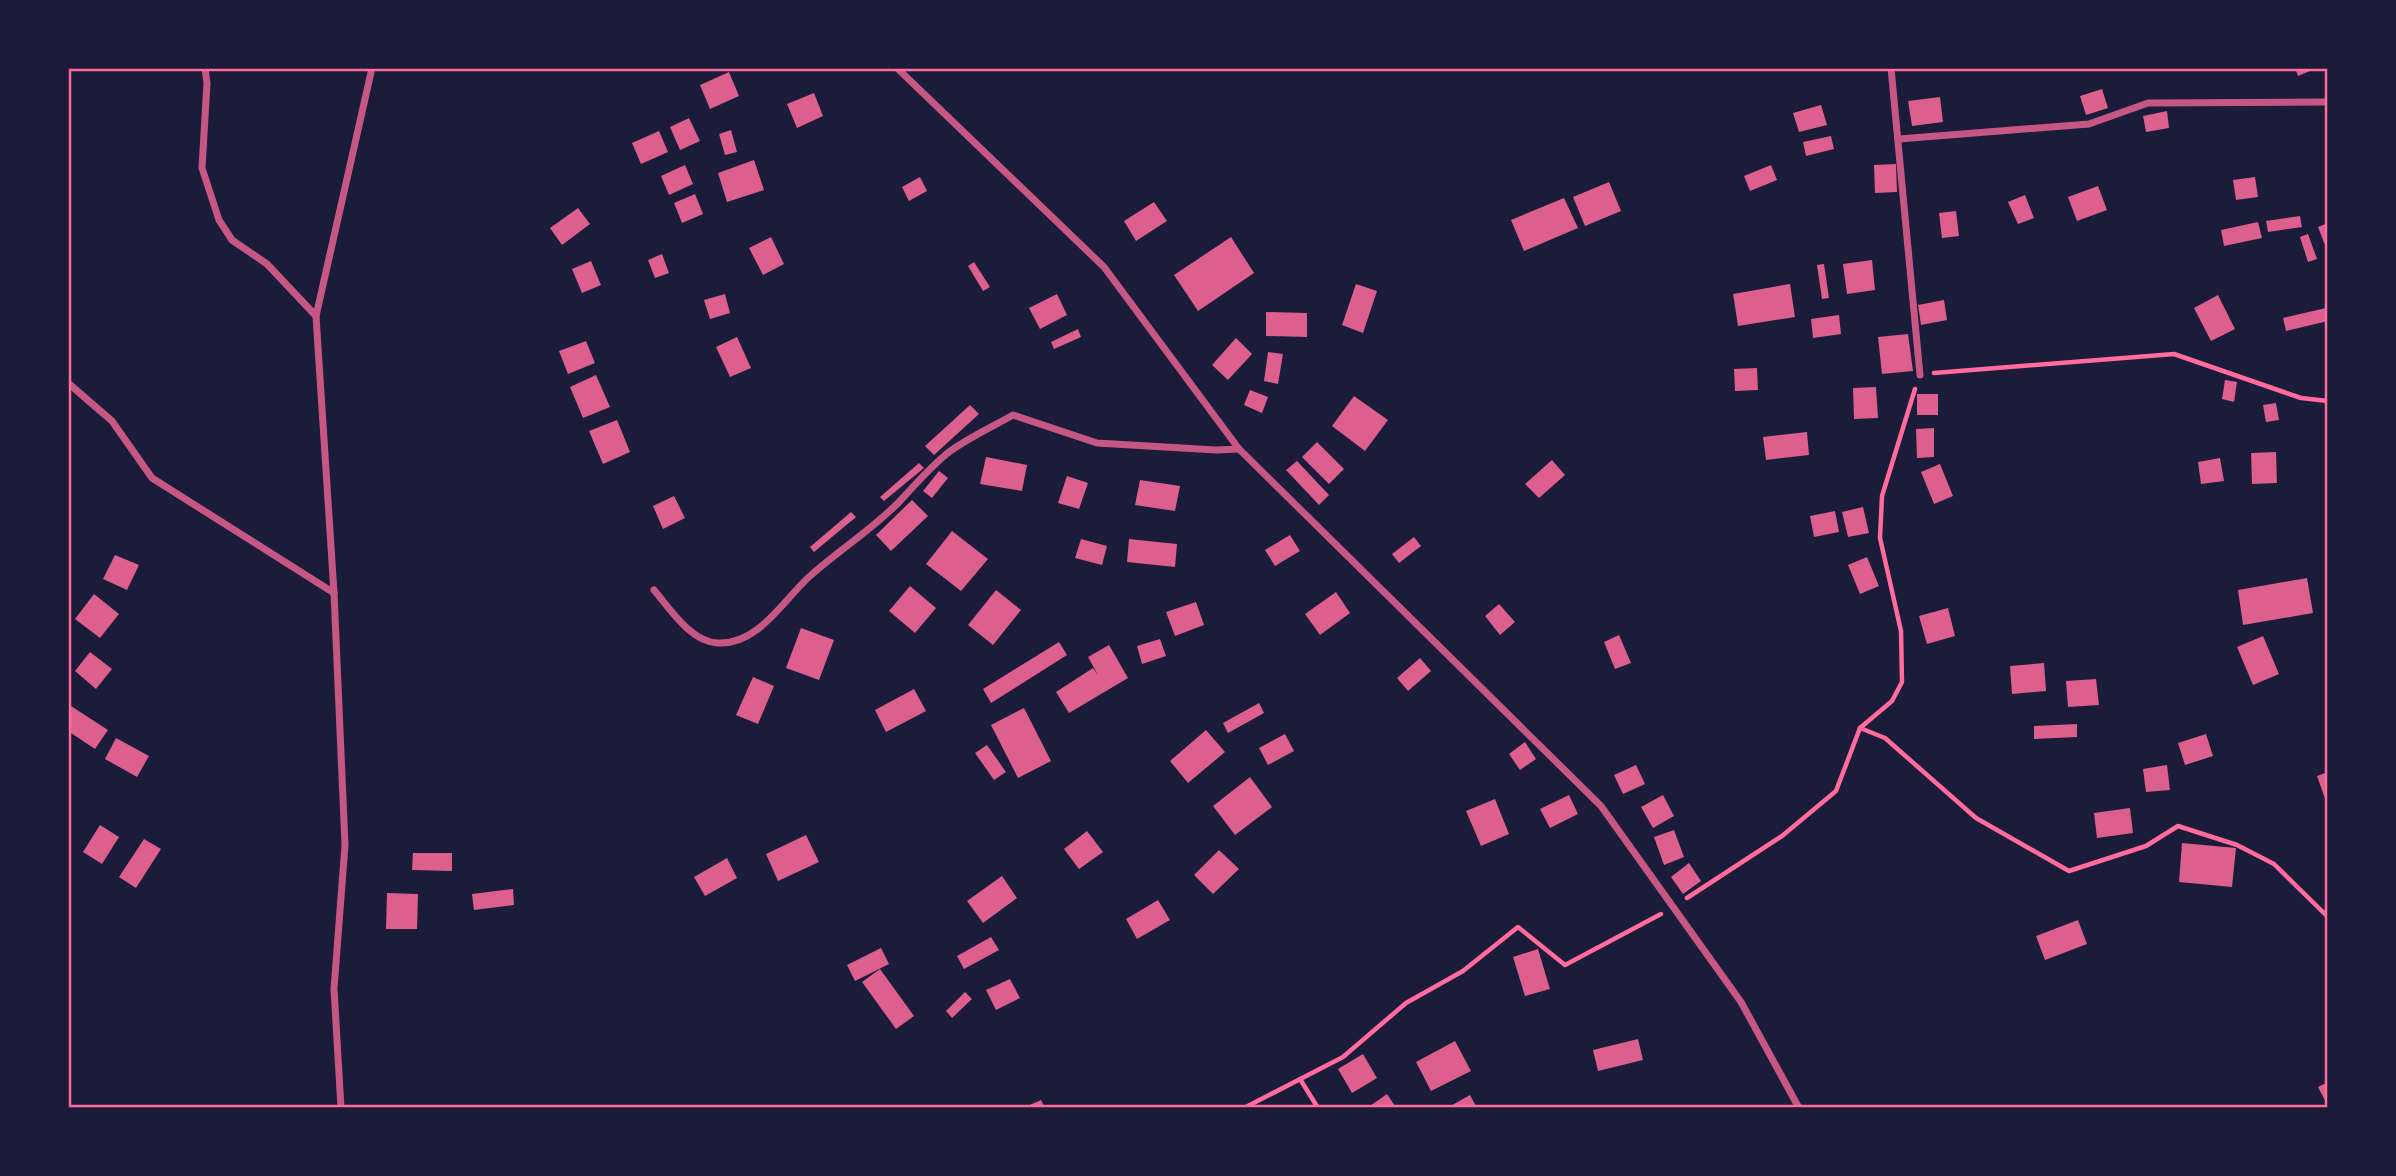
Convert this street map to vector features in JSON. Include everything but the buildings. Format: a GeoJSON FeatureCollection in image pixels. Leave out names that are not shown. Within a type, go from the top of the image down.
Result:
{"type":"FeatureCollection","features":[{"type":"Feature","properties":{"kind":"street"},"geometry":{"type":"LineString","coordinates":[[205,68],[207,83],[202,168],[219,220],[232,240],[267,264],[316,316]]}},
{"type":"Feature","properties":{"kind":"street"},"geometry":{"type":"LineString","coordinates":[[341,1108],[334,989],[345,845],[334,593],[316,316],[372,68]]}},
{"type":"Feature","properties":{"kind":"street"},"geometry":{"type":"LineString","coordinates":[[897,68],[1104,267],[1239,449],[1601,806],[1741,1002],[1799,1108]]}},
{"type":"Feature","properties":{"kind":"street"},"geometry":{"type":"LineString","coordinates":[[1891,68],[1920,375]]}},
{"type":"Feature","properties":{"kind":"street"},"geometry":{"type":"LineString","coordinates":[[1899,139],[2089,124],[2148,103],[2328,102]]}},
{"type":"Feature","properties":{"kind":"street"},"geometry":{"type":"LineString","coordinates":[[68,383],[112,421],[152,478],[334,593]]}},
{"type":"Feature","properties":{"kind":"street"},"geometry":{"type":"LineString","coordinates":[[654,590],[684,625],[703,639],[719,643],[741,638],[761,627],[810,576],[901,501],[919,478],[950,451],[1013,415],[1097,443],[1239,449]]}},
{"type":"Feature","properties":{"kind":"path"},"geometry":{"type":"LineString","coordinates":[[1244,1108],[1343,1057],[1406,1003],[1463,971],[1518,927],[1565,965],[1674,907],[1782,836],[1836,791],[1860,728],[1892,701],[1902,682],[1901,631],[1880,538],[1882,496],[1920,375],[2174,354],[2301,398],[2328,401]]}},
{"type":"Feature","properties":{"kind":"path"},"geometry":{"type":"LineString","coordinates":[[1860,728],[1885,738],[1976,818],[2068,871],[2146,846],[2178,826],[2237,845],[2274,864],[2328,917]]}},
{"type":"Feature","properties":{"kind":"path"},"geometry":{"type":"LineString","coordinates":[[1300,1079],[1318,1108]]}}]}
